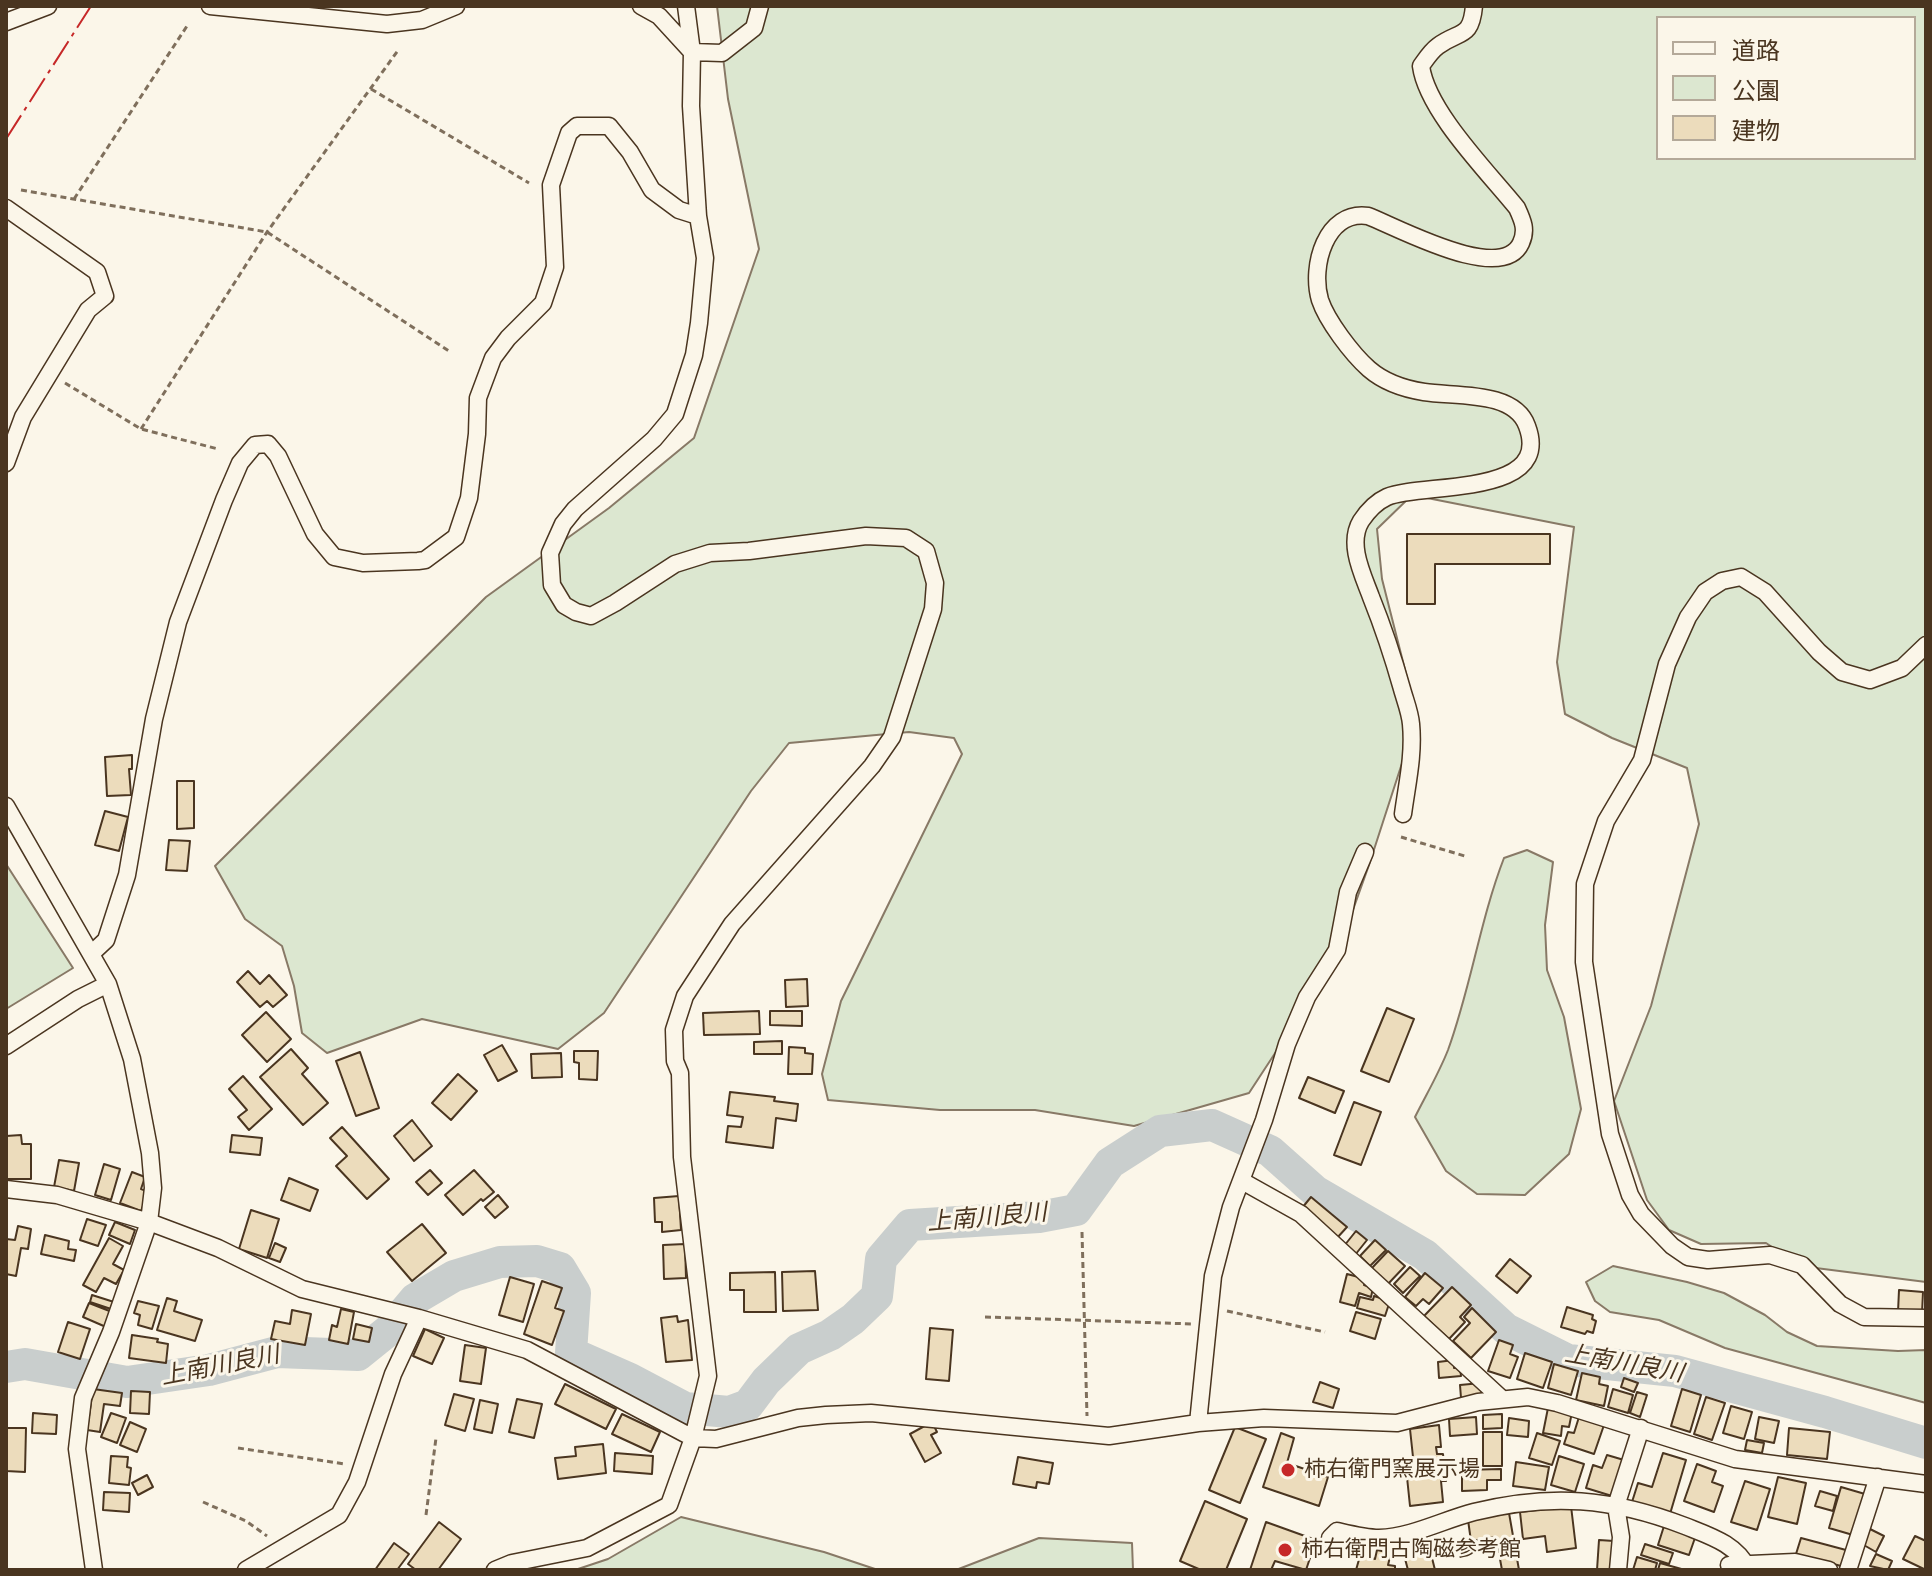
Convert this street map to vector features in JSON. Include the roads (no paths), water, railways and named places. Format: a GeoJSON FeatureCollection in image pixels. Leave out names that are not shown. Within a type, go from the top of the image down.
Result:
{"type":"FeatureCollection","features":[{"type":"Feature","properties":{"kind":"street"},"geometry":{"type":"LineString","coordinates":[[6,22],[48,6]]}},
{"type":"Feature","properties":{"kind":"street"},"geometry":{"type":"LineString","coordinates":[[210,6],[387,24],[422,20],[456,6]]}},
{"type":"Feature","properties":{"kind":"street"},"geometry":{"type":"LineString","coordinates":[[641,6],[659,16],[692,52],[722,53],[754,28],[760,6]]}},
{"type":"Feature","properties":{"kind":"street"},"geometry":{"type":"LineString","coordinates":[[495,1570],[512,1563],[587,1548],[669,1505],[705,1397],[708,1376],[682,1157],[680,1073],[675,1061],[674,1030],[685,996],[732,924],[872,766],[892,737],[933,609],[935,583],[926,551],[906,538],[866,536],[710,553],[675,564],[591,616],[564,605],[552,585],[550,553],[563,524],[575,509],[654,439],[675,414],[694,355],[705,258],[698,216],[691,106],[692,52],[686,6]]}},
{"type":"Feature","properties":{"kind":"street"},"geometry":{"type":"LineString","coordinates":[[1403,814],[1412,759],[1411,721],[1389,646],[1355,551],[1357,530],[1371,508],[1387,497],[1418,489],[1475,486],[1518,468],[1530,447],[1529,428],[1522,414],[1511,404],[1394,385],[1369,369],[1334,327],[1321,301],[1317,280],[1328,234],[1339,221],[1353,213],[1368,216],[1459,253],[1490,259],[1505,258],[1518,250],[1524,223],[1517,208],[1446,120],[1423,81],[1421,66],[1438,46],[1466,32],[1471,24],[1474,6]]}},
{"type":"Feature","properties":{"kind":"street"},"geometry":{"type":"LineString","coordinates":[[91,954],[106,940],[127,875],[154,719],[178,622],[240,463],[255,445],[268,444],[278,456],[315,534],[334,557],[363,563],[425,560],[456,537],[469,498],[478,398],[493,358],[543,303],[555,267],[551,185],[569,133],[577,126],[609,126],[630,152],[652,190],[679,210],[698,216]]}},
{"type":"Feature","properties":{"kind":"street"},"geometry":{"type":"LineString","coordinates":[[6,208],[97,272],[105,296],[88,310],[23,417],[6,463]]}},
{"type":"Feature","properties":{"kind":"street"},"geometry":{"type":"LineString","coordinates":[[1926,645],[1902,668],[1870,680],[1842,672],[1819,652],[1765,592],[1741,577],[1722,581],[1705,592],[1688,617],[1667,664],[1642,760],[1616,801],[1597,846],[1585,884],[1584,962],[1610,1134],[1630,1195],[1641,1214],[1672,1246],[1688,1257],[1708,1260],[1770,1255],[1802,1265],[1840,1304],[1864,1317],[1926,1318]]}},
{"type":"Feature","properties":{"kind":"street"},"geometry":{"type":"LineString","coordinates":[[6,806],[108,984],[132,1059],[150,1153],[153,1188],[149,1222],[111,1332],[83,1398],[77,1449],[94,1570]]}},
{"type":"Feature","properties":{"kind":"street"},"geometry":{"type":"LineString","coordinates":[[1198,1423],[1217,1262],[1231,1207],[1287,1044],[1307,997],[1337,950],[1348,892],[1365,852]]}},
{"type":"Feature","properties":{"kind":"street"},"geometry":{"type":"LineString","coordinates":[[6,1046],[78,999],[108,984]]}},
{"type":"Feature","properties":{"kind":"street"},"geometry":{"type":"LineString","coordinates":[[1242,1181],[1301,1214],[1502,1399]]}},
{"type":"Feature","properties":{"kind":"street"},"geometry":{"type":"LineString","coordinates":[[6,1189],[57,1195],[149,1222],[218,1248],[302,1289],[419,1318],[527,1350],[716,1439],[798,1418],[871,1413],[1109,1436],[1198,1423],[1264,1418],[1397,1423],[1478,1402],[1528,1397],[1754,1463],[1926,1484]]}},
{"type":"Feature","properties":{"kind":"street"},"geometry":{"type":"LineString","coordinates":[[246,1570],[339,1515],[357,1482],[393,1374],[419,1318]]}},
{"type":"Feature","properties":{"kind":"street"},"geometry":{"type":"LineString","coordinates":[[1618,1570],[1621,1537],[1616,1506],[1641,1428]]}},
{"type":"Feature","properties":{"kind":"street"},"geometry":{"type":"LineString","coordinates":[[1848,1570],[1878,1477]]}},
{"type":"Feature","properties":{"kind":"street"},"geometry":{"type":"LineString","coordinates":[[1330,1538],[1337,1531],[1377,1538],[1403,1535],[1477,1511],[1577,1499],[1669,1520],[1716,1538],[1740,1554],[1748,1567]]}},
{"type":"Feature","properties":{"kind":"street"},"geometry":{"type":"LineString","coordinates":[[1729,1565],[1748,1567],[1795,1562],[1829,1570]]}},
{"type":"Feature","properties":{"kind":"waterway","name":"上南川良川"},"geometry":{"type":"LineString","coordinates":[[6,1367],[25,1364],[127,1382],[209,1370],[277,1352],[358,1355],[389,1330],[415,1299],[454,1276],[500,1262],[537,1261],[560,1268],[575,1293],[571,1353],[685,1408],[729,1412],[748,1405],[766,1381],[799,1349],[830,1335],[877,1296],[881,1259],[910,1225],[1039,1217],[1076,1210],[1110,1163],[1160,1131],[1212,1125],[1270,1151],[1315,1191],[1425,1255],[1506,1329],[1568,1360],[1675,1371],[1926,1443]]}},
{"type":"Feature","properties":{"kind":"place","name":"柿右衛門窯展示場"},"geometry":{"type":"Point","coordinates":[1288,1470]}},
{"type":"Feature","properties":{"kind":"place","name":"柿右衛門古陶磁参考館"},"geometry":{"type":"Point","coordinates":[1285,1550]}}]}
